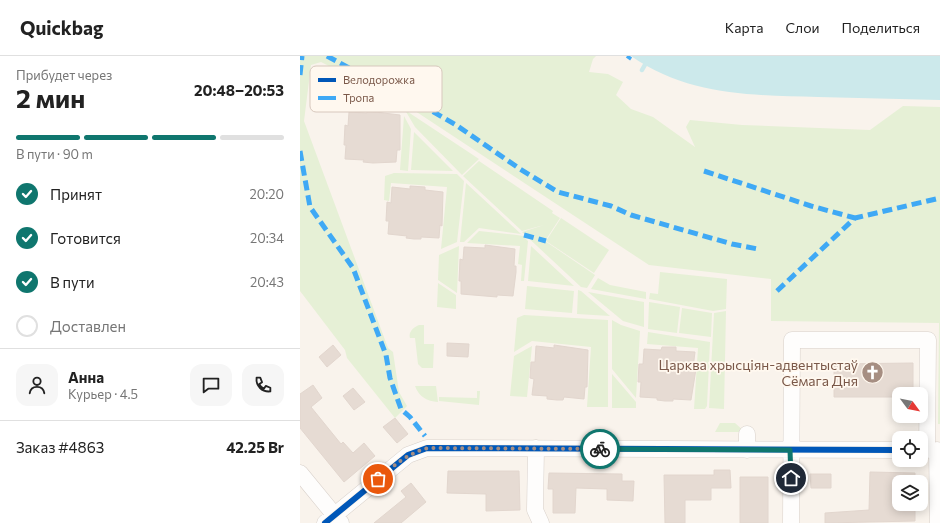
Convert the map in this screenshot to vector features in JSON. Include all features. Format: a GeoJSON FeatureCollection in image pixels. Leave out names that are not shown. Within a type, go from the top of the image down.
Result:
{"type":"FeatureCollection","features":[{"type":"Feature","properties":{"kind":"street"},"geometry":{"type":"LineString","coordinates":[[791,523],[790,450],[792,340],[928,340],[931,450],[938,523]]}},
{"type":"Feature","properties":{"kind":"street"},"geometry":{"type":"LineString","coordinates":[[747,434],[747,450]]}},
{"type":"Feature","properties":{"kind":"street"},"geometry":{"type":"LineString","coordinates":[[300,473],[333,520],[389,470],[416,451],[437,448],[484,443],[536,448],[892,450]]}},
{"type":"Feature","properties":{"kind":"street"},"geometry":{"type":"LineString","coordinates":[[536,448],[535,510],[541,523]]}},
{"type":"Feature","properties":{"kind":"green space"},"geometry":{"type":"Polygon","coordinates":[[[300,56],[596,56],[593,59],[589,72],[608,74],[623,82],[616,95],[631,109],[653,117],[695,147],[686,127],[690,120],[742,125],[870,130],[903,106],[940,107],[940,424],[938,424],[939,323],[771,321],[771,279],[649,265],[417,112],[442,112],[442,66],[329,66],[321,62],[310,66],[304,121],[388,348],[393,352],[399,392],[407,406],[395,418],[347,358],[345,350],[300,291],[300,56]]]}},
{"type":"Feature","properties":{"kind":"green space"},"geometry":{"type":"Polygon","coordinates":[[[406,112],[479,159],[462,175],[415,127],[406,112]]]}},
{"type":"Feature","properties":{"kind":"green space"},"geometry":{"type":"Polygon","coordinates":[[[404,116],[411,129],[408,171],[400,170],[404,116]]]}},
{"type":"Feature","properties":{"kind":"green space"},"geometry":{"type":"Polygon","coordinates":[[[414,132],[453,171],[411,170],[414,132]]]}},
{"type":"Feature","properties":{"kind":"green space"},"geometry":{"type":"Polygon","coordinates":[[[479,161],[553,211],[552,213],[560,218],[545,241],[595,275],[587,288],[581,287],[522,232],[544,225],[522,231],[463,176],[479,161]]]}},
{"type":"Feature","properties":{"kind":"green space"},"geometry":{"type":"Polygon","coordinates":[[[394,173],[457,174],[464,181],[457,242],[441,249],[447,187],[391,183],[389,201],[384,200],[385,176],[394,173]]]}},
{"type":"Feature","properties":{"kind":"green space"},"geometry":{"type":"Polygon","coordinates":[[[466,183],[521,234],[479,228],[464,242],[460,242],[466,183]]]}},
{"type":"Feature","properties":{"kind":"green space"},"geometry":{"type":"Polygon","coordinates":[[[561,218],[609,250],[594,273],[546,241],[561,218]]]}},
{"type":"Feature","properties":{"kind":"green space"},"geometry":{"type":"Polygon","coordinates":[[[479,231],[523,236],[528,241],[524,281],[521,281],[522,265],[518,264],[520,246],[467,243],[479,231]]]}},
{"type":"Feature","properties":{"kind":"green space"},"geometry":{"type":"Polygon","coordinates":[[[459,246],[457,293],[438,280],[439,255],[459,246]]]}},
{"type":"Feature","properties":{"kind":"green space"},"geometry":{"type":"Polygon","coordinates":[[[531,246],[574,286],[528,281],[531,246]]]}},
{"type":"Feature","properties":{"kind":"green space"},"geometry":{"type":"Polygon","coordinates":[[[660,272],[727,279],[726,309],[713,311],[649,299],[650,293],[658,294],[660,272]]]}},
{"type":"Feature","properties":{"kind":"green space"},"geometry":{"type":"Polygon","coordinates":[[[598,278],[610,285],[646,292],[646,299],[591,289],[598,278]]]}},
{"type":"Feature","properties":{"kind":"green space"},"geometry":{"type":"Polygon","coordinates":[[[438,283],[456,295],[456,309],[437,307],[438,283]]]}},
{"type":"Feature","properties":{"kind":"green space"},"geometry":{"type":"Polygon","coordinates":[[[527,286],[574,291],[572,313],[525,309],[527,286]]]}},
{"type":"Feature","properties":{"kind":"green space"},"geometry":{"type":"Polygon","coordinates":[[[578,290],[581,291],[610,316],[577,314],[578,290]]]}},
{"type":"Feature","properties":{"kind":"green space"},"geometry":{"type":"Polygon","coordinates":[[[588,292],[644,302],[644,327],[623,321],[588,292]]]}},
{"type":"Feature","properties":{"kind":"green space"},"geometry":{"type":"Polygon","coordinates":[[[649,302],[680,307],[677,333],[648,329],[649,302]]]}},
{"type":"Feature","properties":{"kind":"green space"},"geometry":{"type":"Polygon","coordinates":[[[682,308],[712,313],[711,337],[679,333],[682,308]]]}},
{"type":"Feature","properties":{"kind":"green space"},"geometry":{"type":"Polygon","coordinates":[[[726,311],[724,409],[709,408],[714,313],[726,311]]]}},
{"type":"Feature","properties":{"kind":"green space"},"geometry":{"type":"Polygon","coordinates":[[[524,315],[608,320],[608,407],[587,407],[591,347],[532,341],[514,352],[517,318],[524,315]]]}},
{"type":"Feature","properties":{"kind":"green space"},"geometry":{"type":"Polygon","coordinates":[[[612,320],[621,325],[640,331],[636,398],[612,369],[612,320]]]}},
{"type":"Feature","properties":{"kind":"green space"},"geometry":{"type":"Polygon","coordinates":[[[424,325],[424,344],[434,344],[433,368],[422,368],[418,364],[415,338],[410,338],[410,334],[415,327],[424,325]]]}},
{"type":"Feature","properties":{"kind":"green space"},"geometry":{"type":"Polygon","coordinates":[[[648,332],[710,342],[707,406],[705,409],[694,409],[698,348],[647,344],[648,332]]]}},
{"type":"Feature","properties":{"kind":"green space"},"geometry":{"type":"Polygon","coordinates":[[[532,346],[527,397],[510,396],[514,356],[532,346]]]}},
{"type":"Feature","properties":{"kind":"green space"},"geometry":{"type":"Polygon","coordinates":[[[612,374],[636,402],[636,408],[612,408],[612,374]]]}},
{"type":"Feature","properties":{"kind":"green space"},"geometry":{"type":"Polygon","coordinates":[[[415,386],[436,386],[438,402],[430,401],[421,396],[415,386]]]}},
{"type":"Feature","properties":{"kind":"green space"},"geometry":{"type":"Polygon","coordinates":[[[477,391],[480,391],[479,405],[439,401],[439,397],[477,398],[477,391]]]}},
{"type":"Feature","properties":{"kind":"green space"},"geometry":{"type":"Polygon","coordinates":[[[720,423],[735,423],[745,432],[715,432],[720,423]]]}},
{"type":"Feature","properties":{"kind":"water"},"geometry":{"type":"Polygon","coordinates":[[[631,56],[940,56],[940,100],[768,95],[721,91],[675,79],[653,69],[631,56]]]}},
{"type":"Feature","properties":{"kind":"building"},"geometry":{"type":"Polygon","coordinates":[[[349,112],[375,112],[400,115],[400,150],[397,150],[396,162],[373,163],[363,162],[364,160],[345,159],[345,125],[348,126],[349,112]]]}},
{"type":"Feature","properties":{"kind":"building"},"geometry":{"type":"Polygon","coordinates":[[[410,186],[425,187],[425,190],[443,192],[442,226],[440,225],[439,238],[421,237],[421,239],[414,239],[406,238],[407,236],[388,234],[389,221],[386,221],[387,202],[391,203],[392,187],[410,189],[410,186]]]}},
{"type":"Feature","properties":{"kind":"building"},"geometry":{"type":"Polygon","coordinates":[[[485,245],[515,249],[514,266],[516,266],[516,272],[513,296],[497,295],[497,297],[461,294],[461,281],[459,281],[460,259],[463,260],[464,247],[485,248],[485,245]]]}},
{"type":"Feature","properties":{"kind":"building"},"geometry":{"type":"Polygon","coordinates":[[[447,343],[469,344],[468,357],[447,356],[447,343]]]}},
{"type":"Feature","properties":{"kind":"building"},"geometry":{"type":"Polygon","coordinates":[[[333,345],[341,355],[327,367],[319,357],[333,345]]]}},
{"type":"Feature","properties":{"kind":"building"},"geometry":{"type":"Polygon","coordinates":[[[554,345],[588,350],[587,387],[585,387],[584,399],[564,397],[563,400],[557,400],[547,399],[547,396],[532,395],[534,379],[530,378],[531,362],[535,362],[536,346],[554,348],[554,345]]]}},
{"type":"Feature","properties":{"kind":"building"},"geometry":{"type":"Polygon","coordinates":[[[662,347],[676,347],[676,351],[695,352],[693,368],[696,369],[691,400],[673,399],[673,401],[665,401],[657,400],[657,398],[640,397],[641,382],[638,382],[639,364],[643,364],[644,349],[661,350],[662,347]]]}},
{"type":"Feature","properties":{"kind":"building","name":"Царква хрысціян-адвентыстаў Сёмага Дня"},"geometry":{"type":"Polygon","coordinates":[[[913,363],[913,387],[892,387],[892,397],[834,397],[834,364],[913,363]]]}},
{"type":"Feature","properties":{"kind":"building"},"geometry":{"type":"Polygon","coordinates":[[[313,385],[322,398],[311,407],[341,444],[343,442],[353,453],[364,443],[375,456],[344,482],[300,428],[300,394],[313,385]]]}},
{"type":"Feature","properties":{"kind":"building"},"geometry":{"type":"Polygon","coordinates":[[[353,388],[365,402],[354,410],[343,396],[353,388]]]}},
{"type":"Feature","properties":{"kind":"building"},"geometry":{"type":"Polygon","coordinates":[[[395,418],[408,434],[397,443],[383,427],[395,418]]]}},
{"type":"Feature","properties":{"kind":"building"},"geometry":{"type":"Polygon","coordinates":[[[714,470],[730,470],[731,488],[711,488],[711,500],[685,500],[685,523],[665,523],[664,475],[714,475],[714,470]]]}},
{"type":"Feature","properties":{"kind":"building"},"geometry":{"type":"Polygon","coordinates":[[[448,471],[519,471],[520,510],[486,511],[486,494],[447,493],[448,471]]]}},
{"type":"Feature","properties":{"kind":"building"},"geometry":{"type":"Polygon","coordinates":[[[870,472],[915,473],[915,475],[892,475],[892,511],[915,511],[915,521],[825,523],[825,513],[869,510],[870,472]]]}},
{"type":"Feature","properties":{"kind":"building"},"geometry":{"type":"Polygon","coordinates":[[[549,473],[622,474],[622,481],[634,481],[633,501],[607,500],[607,489],[576,488],[575,513],[553,513],[553,489],[548,489],[549,473]]]}},
{"type":"Feature","properties":{"kind":"building"},"geometry":{"type":"Polygon","coordinates":[[[810,474],[831,474],[831,488],[811,488],[810,474]]]}},
{"type":"Feature","properties":{"kind":"building"},"geometry":{"type":"Polygon","coordinates":[[[740,477],[768,477],[768,523],[740,523],[740,477]]]}},
{"type":"Feature","properties":{"kind":"building"},"geometry":{"type":"Polygon","coordinates":[[[411,483],[426,502],[401,523],[374,523],[406,497],[401,491],[411,483]]]}},
{"type":"Feature","properties":{"kind":"waterway"},"geometry":{"type":"LineString","coordinates":[[642,70],[650,56]]}},
{"type":"Feature","properties":{"kind":"marked path"},"geometry":{"type":"LineString","coordinates":[[300,75],[302,56]]}},
{"type":"Feature","properties":{"kind":"marked path"},"geometry":{"type":"LineString","coordinates":[[327,56],[346,66]]}},
{"type":"Feature","properties":{"kind":"marked path"},"geometry":{"type":"LineString","coordinates":[[433,112],[456,125],[520,169],[558,192],[611,206],[631,215],[732,244],[758,249]]}},
{"type":"Feature","properties":{"kind":"marked path"},"geometry":{"type":"LineString","coordinates":[[300,151],[310,207],[353,268],[386,355],[390,378],[401,409],[410,417],[425,436]]}},
{"type":"Feature","properties":{"kind":"marked path"},"geometry":{"type":"LineString","coordinates":[[704,171],[811,206],[855,218]]}},
{"type":"Feature","properties":{"kind":"marked path"},"geometry":{"type":"LineString","coordinates":[[777,291],[855,218],[940,198]]}},
{"type":"Feature","properties":{"kind":"marked path"},"geometry":{"type":"LineString","coordinates":[[524,235],[546,241]]}},
{"type":"Feature","properties":{"kind":"cycle path"},"geometry":{"type":"LineString","coordinates":[[325,523],[408,455],[427,448],[892,450]]}},
{"type":"Feature","properties":{"kind":"way so far"},"geometry":{"type":"LineString","coordinates":[[378,479],[408,455],[428,448],[600,449]]}},
{"type":"Feature","properties":{"kind":"place","name":"Царква хрысціян-адвентыстаў Сёмага Дня"},"geometry":{"type":"Point","coordinates":[873,372]}},
{"type":"Feature","properties":{"kind":"route"},"geometry":{"type":"LineString","coordinates":[[600,449],[790,450],[791,478]]}}]}
